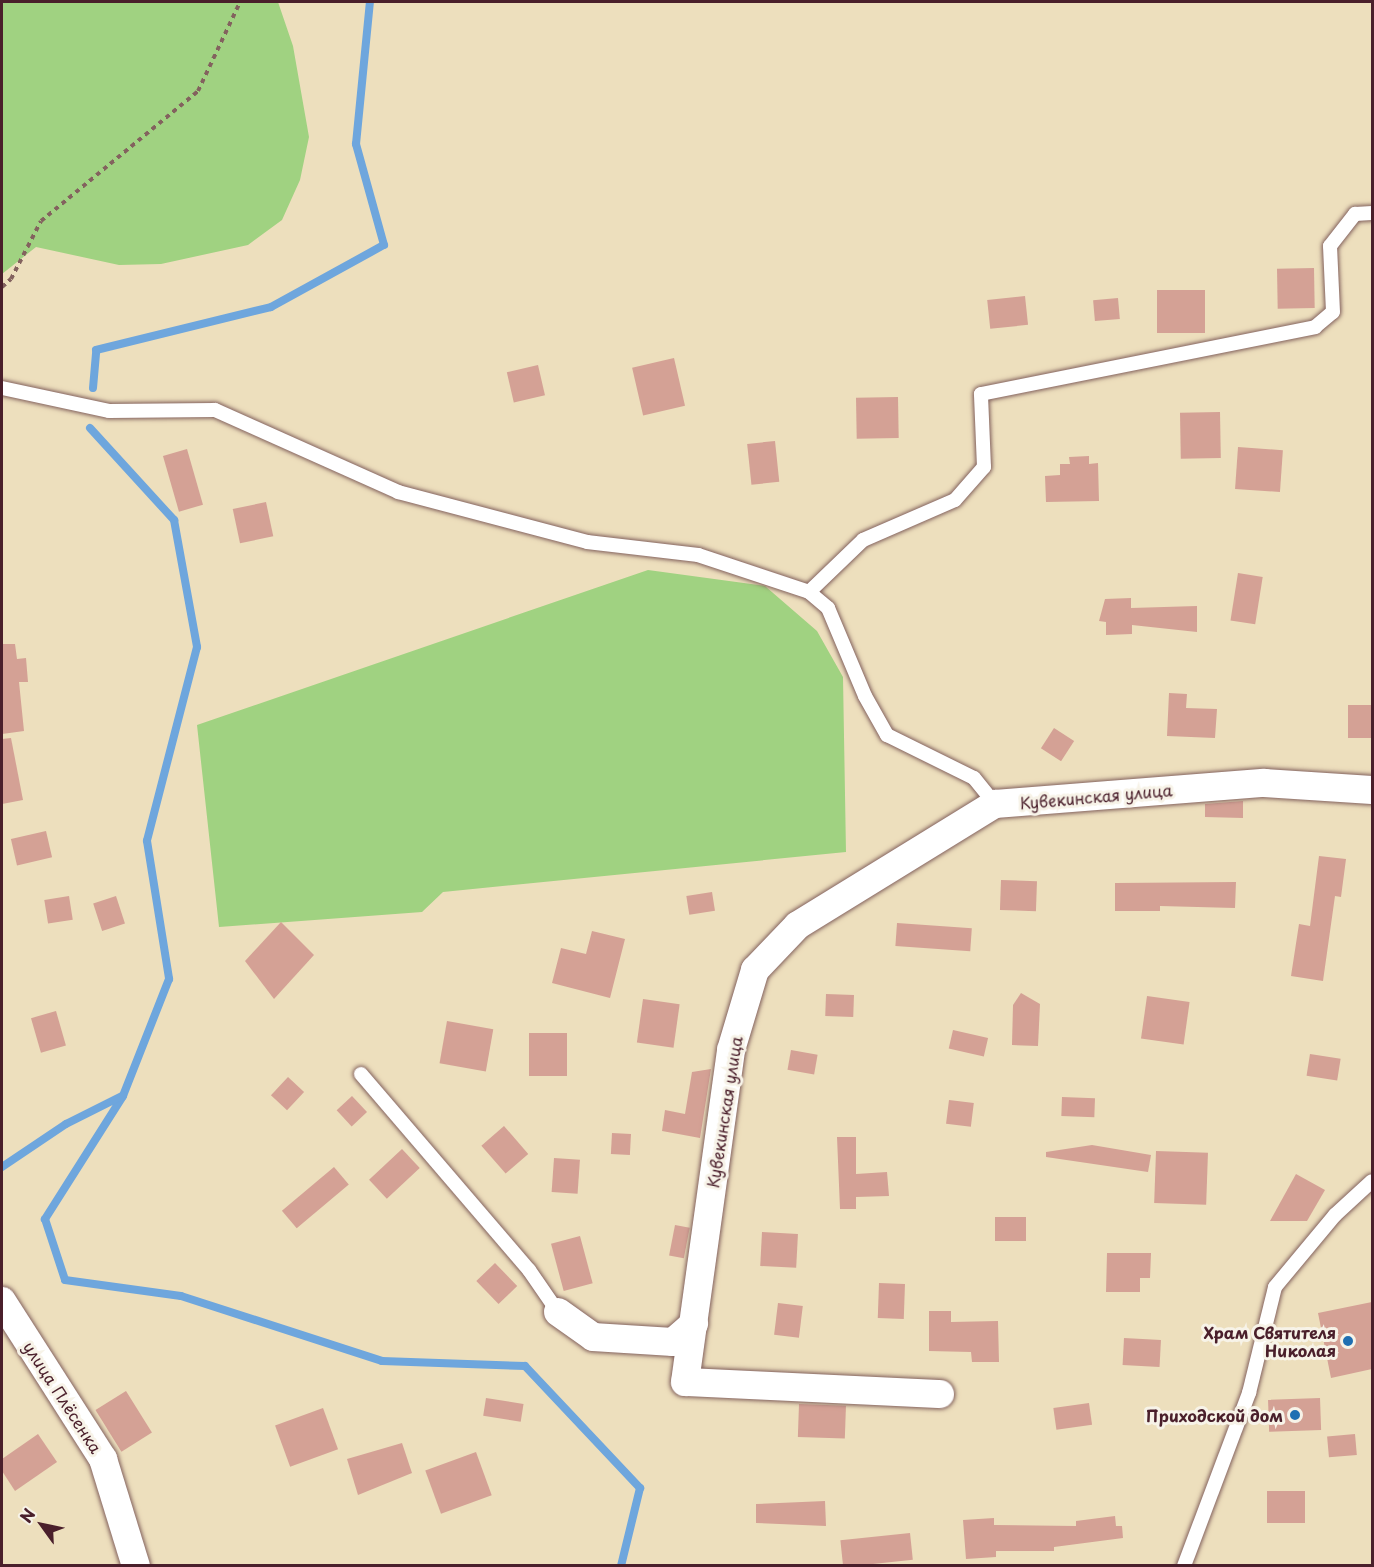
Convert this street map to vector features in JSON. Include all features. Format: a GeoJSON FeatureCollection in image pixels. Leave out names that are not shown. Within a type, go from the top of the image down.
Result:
{"type":"FeatureCollection","features":[{"type":"Feature","properties":{"kind":"street","name":"Кувекинская улица"},"geometry":{"type":"LineString","coordinates":[[940,1394],[685,1382],[731,1050],[755,970],[798,925],[996,804],[1264,783],[1372,790]]}},
{"type":"Feature","properties":{"kind":"street","name":"улица Плёсенка"},"geometry":{"type":"LineString","coordinates":[[2,1301],[103,1459],[136,1566]]}},
{"type":"Feature","properties":{"kind":"street"},"geometry":{"type":"LineString","coordinates":[[558,1312],[593,1337],[673,1342],[694,1324]]}},
{"type":"Feature","properties":{"kind":"lane"},"geometry":{"type":"LineString","coordinates":[[809,592],[863,540],[955,500],[984,467],[981,394],[1315,327],[1333,312],[1330,246],[1355,214],[1372,213]]}},
{"type":"Feature","properties":{"kind":"lane"},"geometry":{"type":"LineString","coordinates":[[2,388],[109,411],[215,410],[398,492],[587,542],[698,555],[809,592],[828,608],[865,696],[887,735],[974,778],[996,804]]}},
{"type":"Feature","properties":{"kind":"lane"},"geometry":{"type":"LineString","coordinates":[[361,1074],[529,1270],[558,1312]]}},
{"type":"Feature","properties":{"kind":"lane"},"geometry":{"type":"LineString","coordinates":[[1184,1566],[1249,1393],[1275,1287],[1335,1215],[1372,1181]]}},
{"type":"Feature","properties":{"kind":"path"},"geometry":{"type":"LineString","coordinates":[[2,287],[11,279],[41,222],[198,91],[240,2]]}},
{"type":"Feature","properties":{"kind":"green space"},"geometry":{"type":"Polygon","coordinates":[[[2,2],[278,2],[293,46],[309,137],[300,180],[282,220],[248,245],[161,264],[119,265],[36,247],[2,274],[2,2]]]}},
{"type":"Feature","properties":{"kind":"green space"},"geometry":{"type":"Polygon","coordinates":[[[648,570],[765,586],[817,631],[843,677],[846,852],[443,892],[422,912],[219,927],[197,725],[648,570]]]}},
{"type":"Feature","properties":{"kind":"building"},"geometry":{"type":"Polygon","coordinates":[[[1314,268],[1315,308],[1278,309],[1277,269],[1314,268]]]}},
{"type":"Feature","properties":{"kind":"building"},"geometry":{"type":"Polygon","coordinates":[[[1157,290],[1205,290],[1205,333],[1157,333],[1157,290]]]}},
{"type":"Feature","properties":{"kind":"building"},"geometry":{"type":"Polygon","coordinates":[[[1025,296],[1028,325],[990,329],[987,300],[1025,296]]]}},
{"type":"Feature","properties":{"kind":"building"},"geometry":{"type":"Polygon","coordinates":[[[1118,298],[1120,319],[1095,321],[1093,300],[1118,298]]]}},
{"type":"Feature","properties":{"kind":"building"},"geometry":{"type":"Polygon","coordinates":[[[674,358],[685,406],[643,415],[632,368],[674,358]]]}},
{"type":"Feature","properties":{"kind":"building"},"geometry":{"type":"Polygon","coordinates":[[[538,365],[545,395],[514,402],[507,372],[538,365]]]}},
{"type":"Feature","properties":{"kind":"building"},"geometry":{"type":"Polygon","coordinates":[[[898,397],[899,438],[857,439],[856,398],[898,397]]]}},
{"type":"Feature","properties":{"kind":"building"},"geometry":{"type":"Polygon","coordinates":[[[1220,412],[1221,458],[1181,459],[1180,413],[1220,412]]]}},
{"type":"Feature","properties":{"kind":"building"},"geometry":{"type":"Polygon","coordinates":[[[775,441],[779,482],[751,485],[747,444],[775,441]]]}},
{"type":"Feature","properties":{"kind":"building"},"geometry":{"type":"Polygon","coordinates":[[[1238,447],[1283,450],[1280,492],[1235,489],[1238,447]]]}},
{"type":"Feature","properties":{"kind":"building"},"geometry":{"type":"Polygon","coordinates":[[[187,449],[203,505],[179,512],[163,456],[187,449]]]}},
{"type":"Feature","properties":{"kind":"building"},"geometry":{"type":"Polygon","coordinates":[[[1089,456],[1089,464],[1098,463],[1099,501],[1046,502],[1045,476],[1060,475],[1060,464],[1070,464],[1069,457],[1089,456]]]}},
{"type":"Feature","properties":{"kind":"building"},"geometry":{"type":"Polygon","coordinates":[[[266,502],[273,536],[240,543],[233,509],[266,502]]]}},
{"type":"Feature","properties":{"kind":"building"},"geometry":{"type":"Polygon","coordinates":[[[1238,573],[1263,577],[1255,624],[1230,620],[1238,573]]]}},
{"type":"Feature","properties":{"kind":"building"},"geometry":{"type":"Polygon","coordinates":[[[1131,598],[1131,608],[1197,606],[1197,632],[1132,625],[1132,634],[1106,635],[1106,622],[1099,621],[1105,599],[1131,598]]]}},
{"type":"Feature","properties":{"kind":"building"},"geometry":{"type":"Polygon","coordinates":[[[2,644],[15,644],[17,659],[26,658],[28,682],[19,682],[24,731],[2,734],[2,644]]]}},
{"type":"Feature","properties":{"kind":"building"},"geometry":{"type":"Polygon","coordinates":[[[1169,693],[1187,694],[1186,708],[1217,709],[1215,738],[1167,736],[1169,693]]]}},
{"type":"Feature","properties":{"kind":"building"},"geometry":{"type":"Polygon","coordinates":[[[1348,705],[1372,705],[1372,738],[1348,738],[1348,705]]]}},
{"type":"Feature","properties":{"kind":"building"},"geometry":{"type":"Polygon","coordinates":[[[1054,728],[1074,741],[1061,761],[1041,748],[1054,728]]]}},
{"type":"Feature","properties":{"kind":"building"},"geometry":{"type":"Polygon","coordinates":[[[11,738],[23,800],[2,804],[2,739],[11,738]]]}},
{"type":"Feature","properties":{"kind":"building"},"geometry":{"type":"Polygon","coordinates":[[[1243,801],[1243,818],[1205,817],[1205,804],[1243,801]]]}},
{"type":"Feature","properties":{"kind":"building"},"geometry":{"type":"Polygon","coordinates":[[[46,831],[52,857],[17,865],[11,839],[46,831]]]}},
{"type":"Feature","properties":{"kind":"building"},"geometry":{"type":"Polygon","coordinates":[[[1319,856],[1346,859],[1341,897],[1335,896],[1323,981],[1291,976],[1299,924],[1310,926],[1319,856]]]}},
{"type":"Feature","properties":{"kind":"building"},"geometry":{"type":"Polygon","coordinates":[[[1001,880],[1037,881],[1036,911],[1000,910],[1001,880]]]}},
{"type":"Feature","properties":{"kind":"building"},"geometry":{"type":"Polygon","coordinates":[[[1236,882],[1235,908],[1160,906],[1160,911],[1115,911],[1115,883],[1236,882]]]}},
{"type":"Feature","properties":{"kind":"building"},"geometry":{"type":"Polygon","coordinates":[[[712,892],[715,911],[689,915],[686,896],[712,892]]]}},
{"type":"Feature","properties":{"kind":"building"},"geometry":{"type":"Polygon","coordinates":[[[69,896],[73,920],[48,924],[44,900],[69,896]]]}},
{"type":"Feature","properties":{"kind":"building"},"geometry":{"type":"Polygon","coordinates":[[[116,896],[125,924],[102,931],[93,903],[116,896]]]}},
{"type":"Feature","properties":{"kind":"building"},"geometry":{"type":"Polygon","coordinates":[[[281,922],[314,955],[274,999],[245,961],[281,922]]]}},
{"type":"Feature","properties":{"kind":"building"},"geometry":{"type":"Polygon","coordinates":[[[897,923],[972,928],[970,951],[895,946],[897,923]]]}},
{"type":"Feature","properties":{"kind":"building"},"geometry":{"type":"Polygon","coordinates":[[[592,931],[625,939],[610,998],[552,983],[561,948],[586,954],[592,931]]]}},
{"type":"Feature","properties":{"kind":"building"},"geometry":{"type":"Polygon","coordinates":[[[1021,993],[1040,1004],[1038,1046],[1012,1045],[1013,1005],[1021,993]]]}},
{"type":"Feature","properties":{"kind":"building"},"geometry":{"type":"Polygon","coordinates":[[[826,994],[854,995],[853,1017],[825,1016],[826,994]]]}},
{"type":"Feature","properties":{"kind":"building"},"geometry":{"type":"Polygon","coordinates":[[[1147,996],[1190,1002],[1184,1045],[1141,1039],[1147,996]]]}},
{"type":"Feature","properties":{"kind":"building"},"geometry":{"type":"Polygon","coordinates":[[[643,999],[680,1004],[674,1048],[637,1043],[643,999]]]}},
{"type":"Feature","properties":{"kind":"building"},"geometry":{"type":"Polygon","coordinates":[[[56,1011],[66,1046],[41,1053],[31,1018],[56,1011]]]}},
{"type":"Feature","properties":{"kind":"building"},"geometry":{"type":"Polygon","coordinates":[[[447,1021],[493,1029],[486,1072],[440,1063],[447,1021]]]}},
{"type":"Feature","properties":{"kind":"building"},"geometry":{"type":"Polygon","coordinates":[[[953,1030],[988,1038],[984,1057],[949,1049],[953,1030]]]}},
{"type":"Feature","properties":{"kind":"building"},"geometry":{"type":"Polygon","coordinates":[[[529,1033],[567,1033],[567,1076],[529,1076],[529,1033]]]}},
{"type":"Feature","properties":{"kind":"building"},"geometry":{"type":"Polygon","coordinates":[[[791,1050],[818,1055],[814,1074],[788,1070],[791,1050]]]}},
{"type":"Feature","properties":{"kind":"building"},"geometry":{"type":"Polygon","coordinates":[[[1310,1054],[1341,1059],[1337,1081],[1307,1076],[1310,1054]]]}},
{"type":"Feature","properties":{"kind":"building"},"geometry":{"type":"Polygon","coordinates":[[[711,1069],[700,1138],[662,1131],[665,1110],[685,1114],[692,1072],[711,1069]]]}},
{"type":"Feature","properties":{"kind":"building"},"geometry":{"type":"Polygon","coordinates":[[[288,1077],[304,1092],[287,1110],[271,1095],[288,1077]]]}},
{"type":"Feature","properties":{"kind":"building"},"geometry":{"type":"Polygon","coordinates":[[[352,1096],[367,1112],[352,1126],[337,1110],[352,1096]]]}},
{"type":"Feature","properties":{"kind":"building"},"geometry":{"type":"Polygon","coordinates":[[[1062,1097],[1095,1098],[1094,1117],[1061,1116],[1062,1097]]]}},
{"type":"Feature","properties":{"kind":"building"},"geometry":{"type":"Polygon","coordinates":[[[949,1100],[974,1103],[971,1127],[946,1124],[949,1100]]]}},
{"type":"Feature","properties":{"kind":"building"},"geometry":{"type":"Polygon","coordinates":[[[504,1126],[528,1154],[506,1174],[481,1146],[504,1126]]]}},
{"type":"Feature","properties":{"kind":"building"},"geometry":{"type":"Polygon","coordinates":[[[612,1133],[631,1134],[630,1155],[611,1154],[612,1133]]]}},
{"type":"Feature","properties":{"kind":"building"},"geometry":{"type":"Polygon","coordinates":[[[837,1137],[856,1137],[856,1174],[887,1172],[889,1196],[856,1197],[856,1209],[840,1209],[837,1137]]]}},
{"type":"Feature","properties":{"kind":"building"},"geometry":{"type":"Polygon","coordinates":[[[1092,1145],[1151,1155],[1148,1172],[1046,1157],[1046,1152],[1092,1145]]]}},
{"type":"Feature","properties":{"kind":"building"},"geometry":{"type":"Polygon","coordinates":[[[402,1149],[420,1168],[387,1199],[369,1180],[402,1149]]]}},
{"type":"Feature","properties":{"kind":"building"},"geometry":{"type":"Polygon","coordinates":[[[1156,1151],[1208,1153],[1206,1205],[1154,1203],[1156,1151]]]}},
{"type":"Feature","properties":{"kind":"building"},"geometry":{"type":"Polygon","coordinates":[[[554,1158],[580,1160],[578,1194],[552,1192],[554,1158]]]}},
{"type":"Feature","properties":{"kind":"building"},"geometry":{"type":"Polygon","coordinates":[[[334,1167],[349,1185],[297,1228],[282,1211],[334,1167]]]}},
{"type":"Feature","properties":{"kind":"building"},"geometry":{"type":"Polygon","coordinates":[[[1296,1174],[1325,1190],[1307,1221],[1270,1221],[1296,1174]]]}},
{"type":"Feature","properties":{"kind":"building"},"geometry":{"type":"Polygon","coordinates":[[[995,1217],[1026,1217],[1026,1241],[995,1241],[995,1217]]]}},
{"type":"Feature","properties":{"kind":"building"},"geometry":{"type":"Polygon","coordinates":[[[675,1225],[690,1228],[684,1258],[669,1255],[675,1225]]]}},
{"type":"Feature","properties":{"kind":"building"},"geometry":{"type":"Polygon","coordinates":[[[762,1232],[798,1234],[796,1268],[760,1266],[762,1232]]]}},
{"type":"Feature","properties":{"kind":"building"},"geometry":{"type":"Polygon","coordinates":[[[580,1236],[593,1283],[564,1291],[551,1244],[580,1236]]]}},
{"type":"Feature","properties":{"kind":"building"},"geometry":{"type":"Polygon","coordinates":[[[1107,1253],[1151,1253],[1150,1278],[1140,1278],[1140,1292],[1106,1292],[1107,1253]]]}},
{"type":"Feature","properties":{"kind":"building"},"geometry":{"type":"Polygon","coordinates":[[[495,1263],[517,1286],[499,1304],[476,1281],[495,1263]]]}},
{"type":"Feature","properties":{"kind":"building"},"geometry":{"type":"Polygon","coordinates":[[[879,1283],[905,1284],[904,1319],[878,1318],[879,1283]]]}},
{"type":"Feature","properties":{"kind":"building","name":"Храм Святителя Николая"},"geometry":{"type":"Polygon","coordinates":[[[1372,1302],[1372,1369],[1331,1378],[1318,1313],[1372,1302]]]}},
{"type":"Feature","properties":{"kind":"building"},"geometry":{"type":"Polygon","coordinates":[[[778,1303],[803,1306],[799,1338],[774,1335],[778,1303]]]}},
{"type":"Feature","properties":{"kind":"building"},"geometry":{"type":"Polygon","coordinates":[[[929,1311],[951,1311],[951,1322],[998,1321],[999,1362],[972,1362],[971,1352],[929,1351],[929,1311]]]}},
{"type":"Feature","properties":{"kind":"building"},"geometry":{"type":"Polygon","coordinates":[[[1124,1338],[1161,1340],[1160,1367],[1123,1365],[1124,1338]]]}},
{"type":"Feature","properties":{"kind":"building"},"geometry":{"type":"Polygon","coordinates":[[[126,1391],[152,1433],[121,1452],[95,1410],[126,1391]]]}},
{"type":"Feature","properties":{"kind":"building"},"geometry":{"type":"Polygon","coordinates":[[[486,1398],[524,1404],[521,1422],[483,1416],[486,1398]]]}},
{"type":"Feature","properties":{"kind":"building","name":"Приходской дом"},"geometry":{"type":"Polygon","coordinates":[[[1320,1398],[1321,1430],[1269,1432],[1268,1400],[1320,1398]]]}},
{"type":"Feature","properties":{"kind":"building"},"geometry":{"type":"Polygon","coordinates":[[[1089,1403],[1092,1425],[1056,1430],[1053,1408],[1089,1403]]]}},
{"type":"Feature","properties":{"kind":"building"},"geometry":{"type":"Polygon","coordinates":[[[799,1404],[846,1406],[845,1439],[798,1437],[799,1404]]]}},
{"type":"Feature","properties":{"kind":"building"},"geometry":{"type":"Polygon","coordinates":[[[323,1408],[338,1449],[290,1467],[275,1425],[323,1408]]]}},
{"type":"Feature","properties":{"kind":"building"},"geometry":{"type":"Polygon","coordinates":[[[38,1434],[57,1462],[15,1491],[2,1471],[2,1459],[38,1434]]]}},
{"type":"Feature","properties":{"kind":"building"},"geometry":{"type":"Polygon","coordinates":[[[1355,1434],[1357,1455],[1329,1457],[1327,1436],[1355,1434]]]}},
{"type":"Feature","properties":{"kind":"building"},"geometry":{"type":"Polygon","coordinates":[[[402,1443],[412,1473],[358,1495],[347,1459],[402,1443]]]}},
{"type":"Feature","properties":{"kind":"building"},"geometry":{"type":"Polygon","coordinates":[[[476,1452],[492,1495],[441,1514],[425,1470],[476,1452]]]}},
{"type":"Feature","properties":{"kind":"building"},"geometry":{"type":"Polygon","coordinates":[[[1267,1491],[1305,1491],[1305,1523],[1267,1523],[1267,1491]]]}},
{"type":"Feature","properties":{"kind":"building"},"geometry":{"type":"Polygon","coordinates":[[[825,1501],[826,1526],[756,1523],[756,1504],[825,1501]]]}},
{"type":"Feature","properties":{"kind":"building"},"geometry":{"type":"Polygon","coordinates":[[[1115,1516],[1116,1526],[1122,1526],[1123,1538],[1054,1547],[1054,1551],[996,1551],[996,1557],[966,1559],[963,1520],[994,1518],[994,1525],[1076,1526],[1076,1521],[1115,1516]]]}},
{"type":"Feature","properties":{"kind":"building"},"geometry":{"type":"Polygon","coordinates":[[[910,1533],[913,1560],[843,1566],[840,1540],[910,1533]]]}},
{"type":"Feature","properties":{"kind":"waterway"},"geometry":{"type":"LineString","coordinates":[[93,388],[96,350],[271,307],[384,245],[356,144],[370,2]]}},
{"type":"Feature","properties":{"kind":"waterway"},"geometry":{"type":"LineString","coordinates":[[90,428],[174,520],[197,647],[147,841],[169,979],[123,1096],[45,1219],[65,1280],[181,1296],[382,1361],[525,1366],[640,1488],[621,1566]]}},
{"type":"Feature","properties":{"kind":"waterway"},"geometry":{"type":"LineString","coordinates":[[2,1167],[66,1124],[122,1096]]}},
{"type":"Feature","properties":{"kind":"place","name":"Храм Святителя Николая"},"geometry":{"type":"Point","coordinates":[1348,1341]}},
{"type":"Feature","properties":{"kind":"place","name":"Приходской дом"},"geometry":{"type":"Point","coordinates":[1295,1415]}}]}
